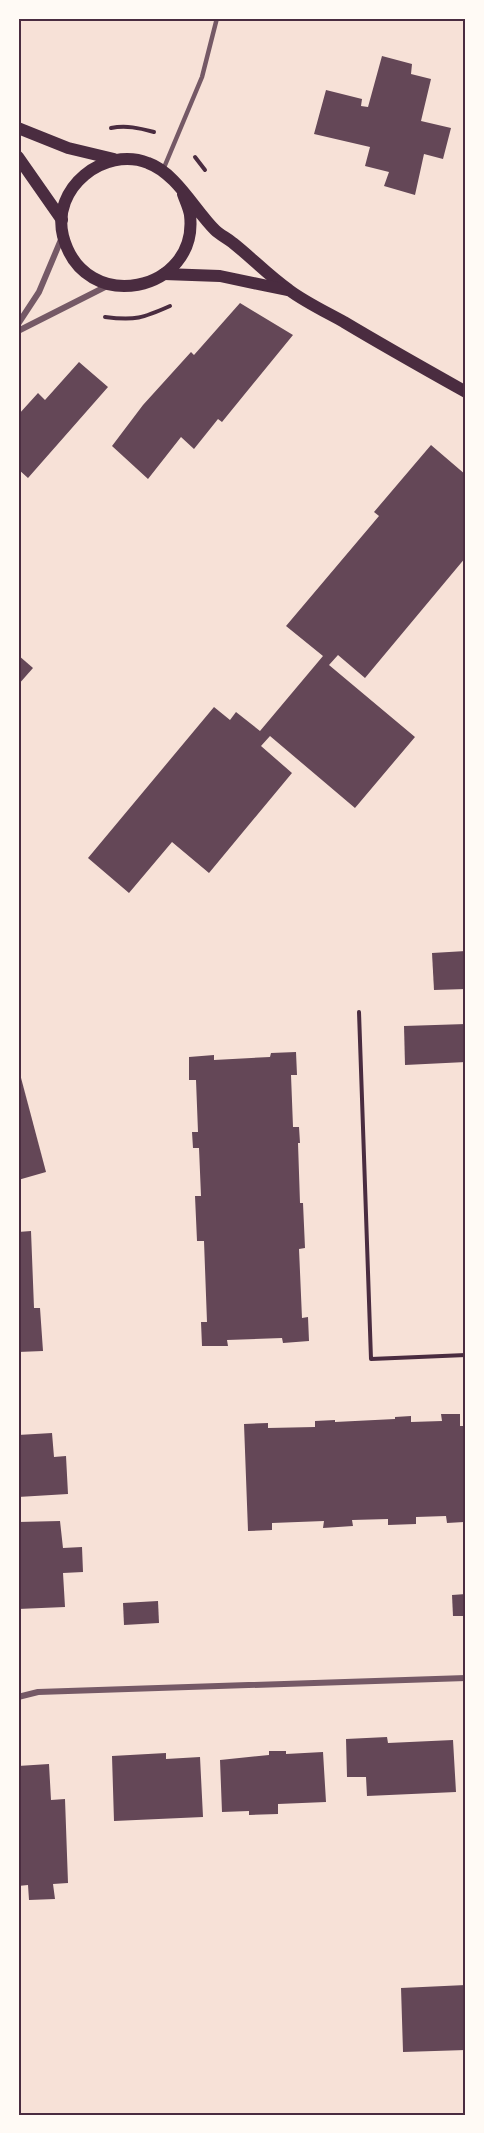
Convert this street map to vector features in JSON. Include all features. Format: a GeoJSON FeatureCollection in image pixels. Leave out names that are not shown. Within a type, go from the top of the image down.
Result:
{"type":"FeatureCollection","features":[{"type":"Feature","properties":{"kind":"main road"},"geometry":{"type":"LineString","coordinates":[[18,128],[68,148],[116,159],[132,159],[148,163],[163,170],[175,180],[183,194],[190,215],[189,237],[180,258],[164,274],[147,284],[128,287],[109,285],[93,278],[78,266],[69,252],[63,234],[62,220],[65,203],[73,187],[84,174],[116,159]]}},
{"type":"Feature","properties":{"kind":"main road"},"geometry":{"type":"LineString","coordinates":[[18,158],[62,220]]}},
{"type":"Feature","properties":{"kind":"main road"},"geometry":{"type":"LineString","coordinates":[[183,194],[216,231],[289,291],[466,392]]}},
{"type":"Feature","properties":{"kind":"main road"},"geometry":{"type":"LineString","coordinates":[[164,274],[220,276],[289,291]]}},
{"type":"Feature","properties":{"kind":"street"},"geometry":{"type":"LineString","coordinates":[[18,324],[39,292],[63,234]]}},
{"type":"Feature","properties":{"kind":"street"},"geometry":{"type":"LineString","coordinates":[[18,331],[109,285]]}},
{"type":"Feature","properties":{"kind":"street"},"geometry":{"type":"LineString","coordinates":[[18,1697],[38,1692],[466,1678]]}},
{"type":"Feature","properties":{"kind":"lane"},"geometry":{"type":"LineString","coordinates":[[163,170],[202,77],[217,18]]}},
{"type":"Feature","properties":{"kind":"path"},"geometry":{"type":"LineString","coordinates":[[358,1012],[371,1359],[466,1355]]}},
{"type":"Feature","properties":{"kind":"building"},"geometry":{"type":"Polygon","coordinates":[[[382,56],[412,64],[411,74],[431,79],[421,121],[451,128],[443,159],[424,154],[415,195],[384,186],[389,172],[365,166],[370,147],[314,134],[326,90],[362,99],[361,106],[368,107],[382,56]]]}},
{"type":"Feature","properties":{"kind":"building"},"geometry":{"type":"Polygon","coordinates":[[[240,303],[293,335],[222,422],[218,419],[194,449],[181,437],[148,479],[112,446],[143,405],[191,352],[194,355],[240,303]]]}},
{"type":"Feature","properties":{"kind":"building"},"geometry":{"type":"Polygon","coordinates":[[[79,362],[108,387],[28,478],[18,469],[18,413],[38,393],[45,400],[79,362]]]}},
{"type":"Feature","properties":{"kind":"building"},"geometry":{"type":"Polygon","coordinates":[[[431,445],[466,475],[466,557],[365,678],[338,655],[329,665],[415,737],[355,808],[270,736],[261,746],[292,773],[209,873],[172,842],[129,893],[88,858],[214,707],[230,720],[236,712],[260,731],[323,656],[286,626],[379,516],[374,512],[431,445]]]}},
{"type":"Feature","properties":{"kind":"building"},"geometry":{"type":"Polygon","coordinates":[[[18,655],[33,668],[18,685],[18,655]]]}},
{"type":"Feature","properties":{"kind":"building"},"geometry":{"type":"Polygon","coordinates":[[[466,951],[466,989],[434,990],[432,953],[466,951]]]}},
{"type":"Feature","properties":{"kind":"building"},"geometry":{"type":"Polygon","coordinates":[[[466,1024],[466,1062],[405,1065],[404,1026],[466,1024]]]}},
{"type":"Feature","properties":{"kind":"building"},"geometry":{"type":"Polygon","coordinates":[[[296,1052],[297,1075],[291,1075],[293,1127],[299,1127],[300,1203],[303,1203],[305,1248],[299,1249],[302,1318],[308,1317],[309,1341],[283,1343],[282,1338],[227,1340],[228,1346],[202,1346],[201,1322],[207,1322],[204,1241],[197,1241],[195,1196],[201,1196],[199,1148],[193,1148],[192,1132],[198,1132],[196,1080],[189,1080],[189,1057],[214,1055],[214,1060],[270,1057],[271,1053],[296,1052]]]}},
{"type":"Feature","properties":{"kind":"building"},"geometry":{"type":"Polygon","coordinates":[[[18,1074],[20,1074],[46,1172],[18,1180],[18,1074]]]}},
{"type":"Feature","properties":{"kind":"building"},"geometry":{"type":"Polygon","coordinates":[[[31,1231],[34,1308],[40,1308],[43,1351],[18,1352],[18,1232],[31,1231]]]}},
{"type":"Feature","properties":{"kind":"building"},"geometry":{"type":"Polygon","coordinates":[[[441,1414],[460,1414],[460,1426],[466,1426],[464,1522],[447,1523],[446,1516],[416,1517],[416,1524],[388,1525],[388,1519],[352,1520],[353,1526],[323,1528],[324,1521],[272,1523],[272,1530],[248,1531],[244,1424],[268,1423],[268,1428],[315,1427],[315,1421],[395,1419],[395,1417],[411,1416],[411,1422],[442,1421],[441,1414]]]}},
{"type":"Feature","properties":{"kind":"building"},"geometry":{"type":"Polygon","coordinates":[[[52,1433],[54,1457],[66,1456],[68,1494],[18,1497],[18,1435],[52,1433]]]}},
{"type":"Feature","properties":{"kind":"building"},"geometry":{"type":"Polygon","coordinates":[[[60,1521],[63,1548],[82,1547],[83,1572],[63,1573],[65,1607],[18,1609],[18,1522],[60,1521]]]}},
{"type":"Feature","properties":{"kind":"building"},"geometry":{"type":"Polygon","coordinates":[[[466,1594],[466,1616],[453,1616],[452,1595],[466,1594]]]}},
{"type":"Feature","properties":{"kind":"building"},"geometry":{"type":"Polygon","coordinates":[[[158,1601],[159,1623],[124,1625],[123,1603],[158,1601]]]}},
{"type":"Feature","properties":{"kind":"building"},"geometry":{"type":"Polygon","coordinates":[[[387,1737],[388,1743],[453,1740],[456,1792],[367,1796],[366,1777],[347,1777],[346,1739],[387,1737]]]}},
{"type":"Feature","properties":{"kind":"building"},"geometry":{"type":"Polygon","coordinates":[[[269,1751],[286,1751],[286,1754],[323,1752],[326,1802],[278,1804],[278,1814],[249,1815],[249,1811],[222,1812],[220,1760],[269,1755],[269,1751]]]}},
{"type":"Feature","properties":{"kind":"building"},"geometry":{"type":"Polygon","coordinates":[[[166,1753],[166,1759],[200,1757],[203,1817],[114,1821],[112,1756],[166,1753]]]}},
{"type":"Feature","properties":{"kind":"building"},"geometry":{"type":"Polygon","coordinates":[[[49,1764],[51,1800],[65,1799],[68,1883],[53,1884],[55,1899],[29,1900],[28,1885],[18,1886],[18,1766],[49,1764]]]}},
{"type":"Feature","properties":{"kind":"building"},"geometry":{"type":"Polygon","coordinates":[[[466,1985],[466,2050],[403,2052],[401,1988],[466,1985]]]}}]}
